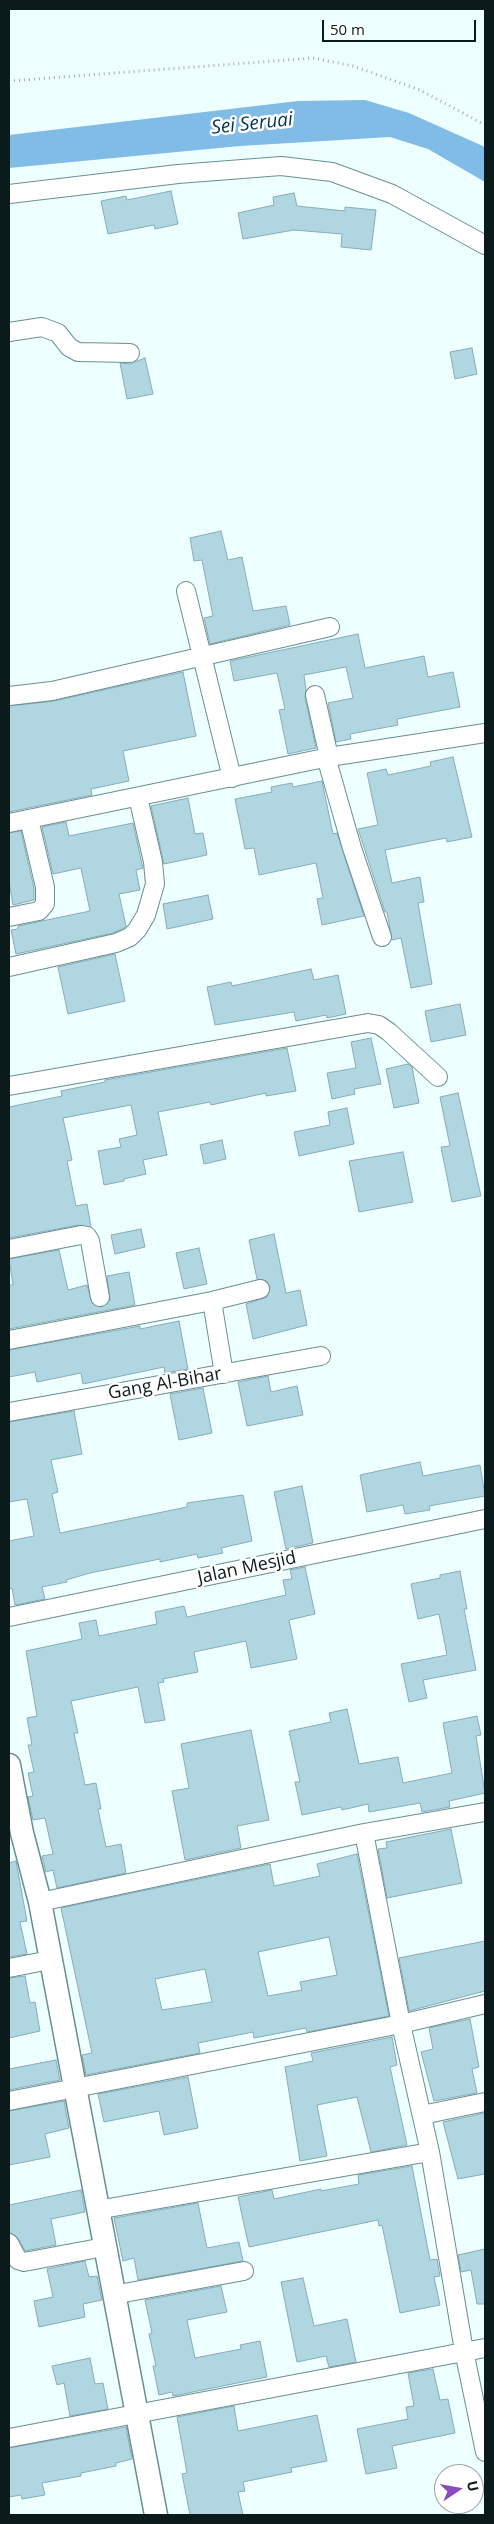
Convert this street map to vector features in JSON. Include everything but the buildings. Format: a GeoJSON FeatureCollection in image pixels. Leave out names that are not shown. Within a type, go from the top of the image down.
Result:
{"type":"FeatureCollection","features":[{"type":"Feature","properties":{"kind":"street"},"geometry":{"type":"LineString","coordinates":[[9,194],[178,174],[281,166],[332,172],[392,194],[485,245]]}},
{"type":"Feature","properties":{"kind":"street"},"geometry":{"type":"LineString","coordinates":[[9,332],[42,327],[58,333],[68,347],[78,352],[130,353]]}},
{"type":"Feature","properties":{"kind":"street"},"geometry":{"type":"LineString","coordinates":[[186,591],[232,778]]}},
{"type":"Feature","properties":{"kind":"street"},"geometry":{"type":"LineString","coordinates":[[9,696],[52,691],[330,627]]}},
{"type":"Feature","properties":{"kind":"street"},"geometry":{"type":"LineString","coordinates":[[315,695],[328,757],[352,848],[382,937]]}},
{"type":"Feature","properties":{"kind":"street"},"geometry":{"type":"LineString","coordinates":[[9,822],[328,757],[485,733]]}},
{"type":"Feature","properties":{"kind":"street"},"geometry":{"type":"LineString","coordinates":[[9,967],[116,943],[130,937],[137,930],[146,915],[155,884],[153,862],[138,797]]}},
{"type":"Feature","properties":{"kind":"street"},"geometry":{"type":"LineString","coordinates":[[9,917],[39,911],[45,904],[45,887],[29,819]]}},
{"type":"Feature","properties":{"kind":"street"},"geometry":{"type":"LineString","coordinates":[[9,1086],[368,1023],[379,1025],[389,1032],[438,1077]]}},
{"type":"Feature","properties":{"kind":"street"},"geometry":{"type":"LineString","coordinates":[[9,1249],[81,1235],[87,1236],[90,1240],[100,1297]]}},
{"type":"Feature","properties":{"kind":"street"},"geometry":{"type":"LineString","coordinates":[[9,1340],[212,1301],[260,1288]]}},
{"type":"Feature","properties":{"kind":"street"},"geometry":{"type":"LineString","coordinates":[[212,1301],[224,1374]]}},
{"type":"Feature","properties":{"kind":"street","name":"Gang Al-Bihar"},"geometry":{"type":"LineString","coordinates":[[9,1412],[321,1356]]}},
{"type":"Feature","properties":{"kind":"street","name":"Jalan Mesjid"},"geometry":{"type":"LineString","coordinates":[[9,1617],[485,1519]]}},
{"type":"Feature","properties":{"kind":"street"},"geometry":{"type":"LineString","coordinates":[[9,1764],[15,1834],[40,1902],[135,2414],[156,2515]]}},
{"type":"Feature","properties":{"kind":"street"},"geometry":{"type":"LineString","coordinates":[[40,1902],[364,1833],[485,1812]]}},
{"type":"Feature","properties":{"kind":"street"},"geometry":{"type":"LineString","coordinates":[[364,1833],[401,2024],[430,2152],[464,2351],[485,2452]]}},
{"type":"Feature","properties":{"kind":"street"},"geometry":{"type":"LineString","coordinates":[[9,1968],[50,1960]]}},
{"type":"Feature","properties":{"kind":"street"},"geometry":{"type":"LineString","coordinates":[[9,2100],[401,2024],[485,2004]]}},
{"type":"Feature","properties":{"kind":"street"},"geometry":{"type":"LineString","coordinates":[[422,2116],[485,2102]]}},
{"type":"Feature","properties":{"kind":"street"},"geometry":{"type":"LineString","coordinates":[[97,2210],[430,2152]]}},
{"type":"Feature","properties":{"kind":"street"},"geometry":{"type":"LineString","coordinates":[[9,2243],[18,2260],[24,2262],[104,2247]]}},
{"type":"Feature","properties":{"kind":"street"},"geometry":{"type":"LineString","coordinates":[[113,2295],[244,2271]]}},
{"type":"Feature","properties":{"kind":"street"},"geometry":{"type":"LineString","coordinates":[[9,2438],[485,2348]]}},
{"type":"Feature","properties":{"kind":"path"},"geometry":{"type":"LineString","coordinates":[[9,81],[313,58],[353,66],[420,90],[485,125]]}},
{"type":"Feature","properties":{"kind":"water","name":"Sei Seruai"},"geometry":{"type":"Polygon","coordinates":[[[365,100],[409,113],[485,147],[485,182],[428,149],[390,137],[240,146],[9,168],[9,135],[298,101],[365,100]]]}}]}
